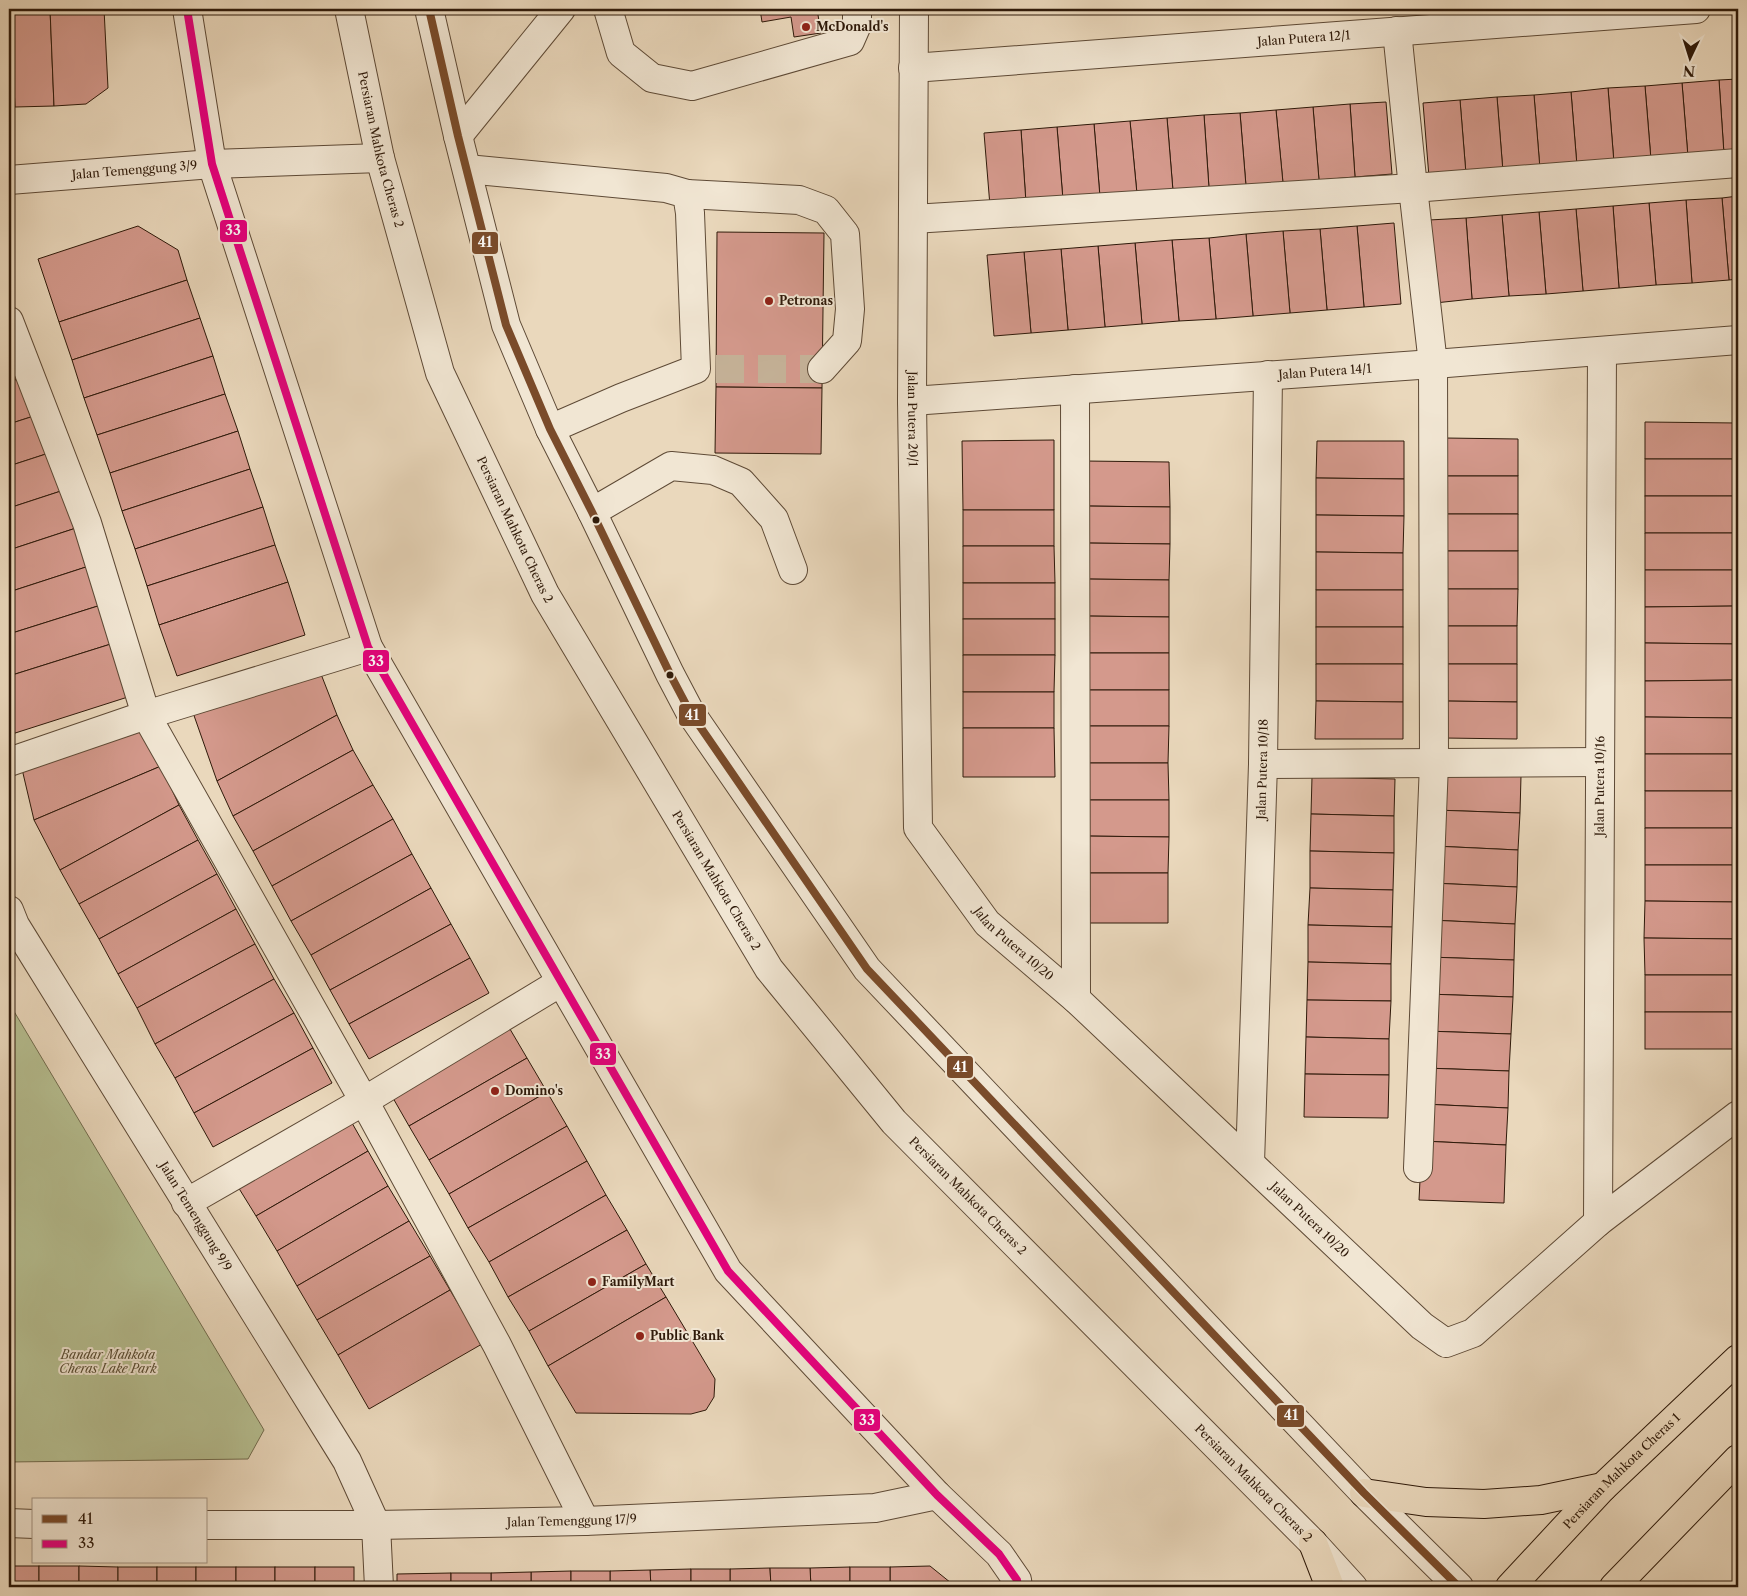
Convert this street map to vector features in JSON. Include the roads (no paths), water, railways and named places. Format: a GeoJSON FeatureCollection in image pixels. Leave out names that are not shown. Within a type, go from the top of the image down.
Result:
{"type":"FeatureCollection","features":[{"type":"Feature","properties":{"kind":"main road","name":"Persiaran Mahkota Cheras 1"},"geometry":{"type":"LineString","coordinates":[[1510,1587],[1603,1487],[1738,1359]]}},
{"type":"Feature","properties":{"kind":"main road"},"geometry":{"type":"LineString","coordinates":[[1614,1587],[1738,1458]]}},
{"type":"Feature","properties":{"kind":"main road"},"geometry":{"type":"LineString","coordinates":[[1364,1493],[1426,1502],[1484,1504],[1541,1500],[1603,1487]]}},
{"type":"Feature","properties":{"kind":"main road"},"geometry":{"type":"LineString","coordinates":[[1312,1543],[1330,1587]]}},
{"type":"Feature","properties":{"kind":"street"},"geometry":{"type":"LineString","coordinates":[[187,9],[212,164],[368,646],[728,1271],[937,1496],[999,1554],[1017,1580],[1018,1587]]}},
{"type":"Feature","properties":{"kind":"street","name":"Persiaran Mahkota Cheras 2"},"geometry":{"type":"LineString","coordinates":[[348,9],[380,158],[440,373],[545,594],[769,969],[894,1122],[1312,1543],[1353,1587]]}},
{"type":"Feature","properties":{"kind":"street"},"geometry":{"type":"LineString","coordinates":[[429,9],[458,136],[506,325],[550,429],[690,712],[867,969],[1364,1493],[1459,1587]]}},
{"type":"Feature","properties":{"kind":"street"},"geometry":{"type":"LineString","coordinates":[[458,136],[561,9]]}},
{"type":"Feature","properties":{"kind":"street"},"geometry":{"type":"LineString","coordinates":[[608,9],[621,53],[652,78],[692,86],[850,41],[857,25],[857,9]]}},
{"type":"Feature","properties":{"kind":"street","name":"Jalan Putera 20/1"},"geometry":{"type":"LineString","coordinates":[[914,9],[912,401],[918,828]]}},
{"type":"Feature","properties":{"kind":"street","name":"Jalan Putera 12/1"},"geometry":{"type":"LineString","coordinates":[[913,68],[1408,24],[1696,9]]}},
{"type":"Feature","properties":{"kind":"street"},"geometry":{"type":"LineString","coordinates":[[1408,24],[1413,188],[1433,364],[1434,763],[1418,1168]]}},
{"type":"Feature","properties":{"kind":"street","name":"Jalan Temenggung 3/9"},"geometry":{"type":"LineString","coordinates":[[9,180],[212,164],[380,158]]}},
{"type":"Feature","properties":{"kind":"street"},"geometry":{"type":"LineString","coordinates":[[913,219],[1413,188],[1738,163]]}},
{"type":"Feature","properties":{"kind":"street"},"geometry":{"type":"LineString","coordinates":[[467,169],[666,188],[687,194],[799,200],[826,210],[845,234],[850,309],[847,341],[822,369]]}},
{"type":"Feature","properties":{"kind":"street"},"geometry":{"type":"LineString","coordinates":[[550,429],[621,398],[706,369],[687,194]]}},
{"type":"Feature","properties":{"kind":"street"},"geometry":{"type":"LineString","coordinates":[[9,321],[88,523],[146,716],[364,1101],[497,1345],[585,1521]]}},
{"type":"Feature","properties":{"kind":"street","name":"Jalan Putera 14/1"},"geometry":{"type":"LineString","coordinates":[[912,401],[1738,340]]}},
{"type":"Feature","properties":{"kind":"street","name":"Jalan Putera 10/16"},"geometry":{"type":"LineString","coordinates":[[1598,1222],[1602,351]]}},
{"type":"Feature","properties":{"kind":"street","name":"Jalan Putera 10/18"},"geometry":{"type":"LineString","coordinates":[[1250,1163],[1263,764],[1268,375]]}},
{"type":"Feature","properties":{"kind":"street"},"geometry":{"type":"LineString","coordinates":[[1075,389],[1076,999]]}},
{"type":"Feature","properties":{"kind":"street"},"geometry":{"type":"LineString","coordinates":[[592,512],[671,466],[713,470],[741,482],[774,518],[793,570]]}},
{"type":"Feature","properties":{"kind":"street"},"geometry":{"type":"LineString","coordinates":[[9,762],[146,716],[368,646]]}},
{"type":"Feature","properties":{"kind":"street"},"geometry":{"type":"LineString","coordinates":[[1263,764],[1600,762]]}},
{"type":"Feature","properties":{"kind":"street","name":"Jalan Putera 10/20"},"geometry":{"type":"LineString","coordinates":[[918,828],[987,923],[1076,999],[1422,1326],[1446,1343],[1473,1333],[1598,1222],[1738,1115]]}},
{"type":"Feature","properties":{"kind":"street","name":"Jalan Temenggung 9/9"},"geometry":{"type":"LineString","coordinates":[[9,910],[15,925],[347,1462],[376,1525]]}},
{"type":"Feature","properties":{"kind":"street"},"geometry":{"type":"LineString","coordinates":[[186,1203],[364,1101],[561,982]]}},
{"type":"Feature","properties":{"kind":"street","name":"Jalan Temenggung 17/9"},"geometry":{"type":"LineString","coordinates":[[208,1525],[376,1525],[585,1521],[875,1508],[937,1496]]}},
{"type":"Feature","properties":{"kind":"street"},"geometry":{"type":"LineString","coordinates":[[9,1523],[32,1524]]}},
{"type":"Feature","properties":{"kind":"street"},"geometry":{"type":"LineString","coordinates":[[376,1525],[379,1587]]}},
{"type":"Feature","properties":{"kind":"tunnel"},"geometry":{"type":"LineString","coordinates":[[716,369],[822,369]]}},
{"type":"Feature","properties":{"kind":"place","name":"McDonald's"},"geometry":{"type":"Point","coordinates":[806,27]}},
{"type":"Feature","properties":{"kind":"place","name":"Petronas"},"geometry":{"type":"Point","coordinates":[769,301]}},
{"type":"Feature","properties":{"kind":"place","name":"Domino's"},"geometry":{"type":"Point","coordinates":[495,1091]}},
{"type":"Feature","properties":{"kind":"place","name":"FamilyMart"},"geometry":{"type":"Point","coordinates":[592,1282]}},
{"type":"Feature","properties":{"kind":"place","name":"Public Bank"},"geometry":{"type":"Point","coordinates":[640,1336]}},
{"type":"Feature","properties":{"kind":"park label","name":"Bandar Mahkota Cheras Lake Park"},"geometry":{"type":"Point","coordinates":[108,1362]}}]}
